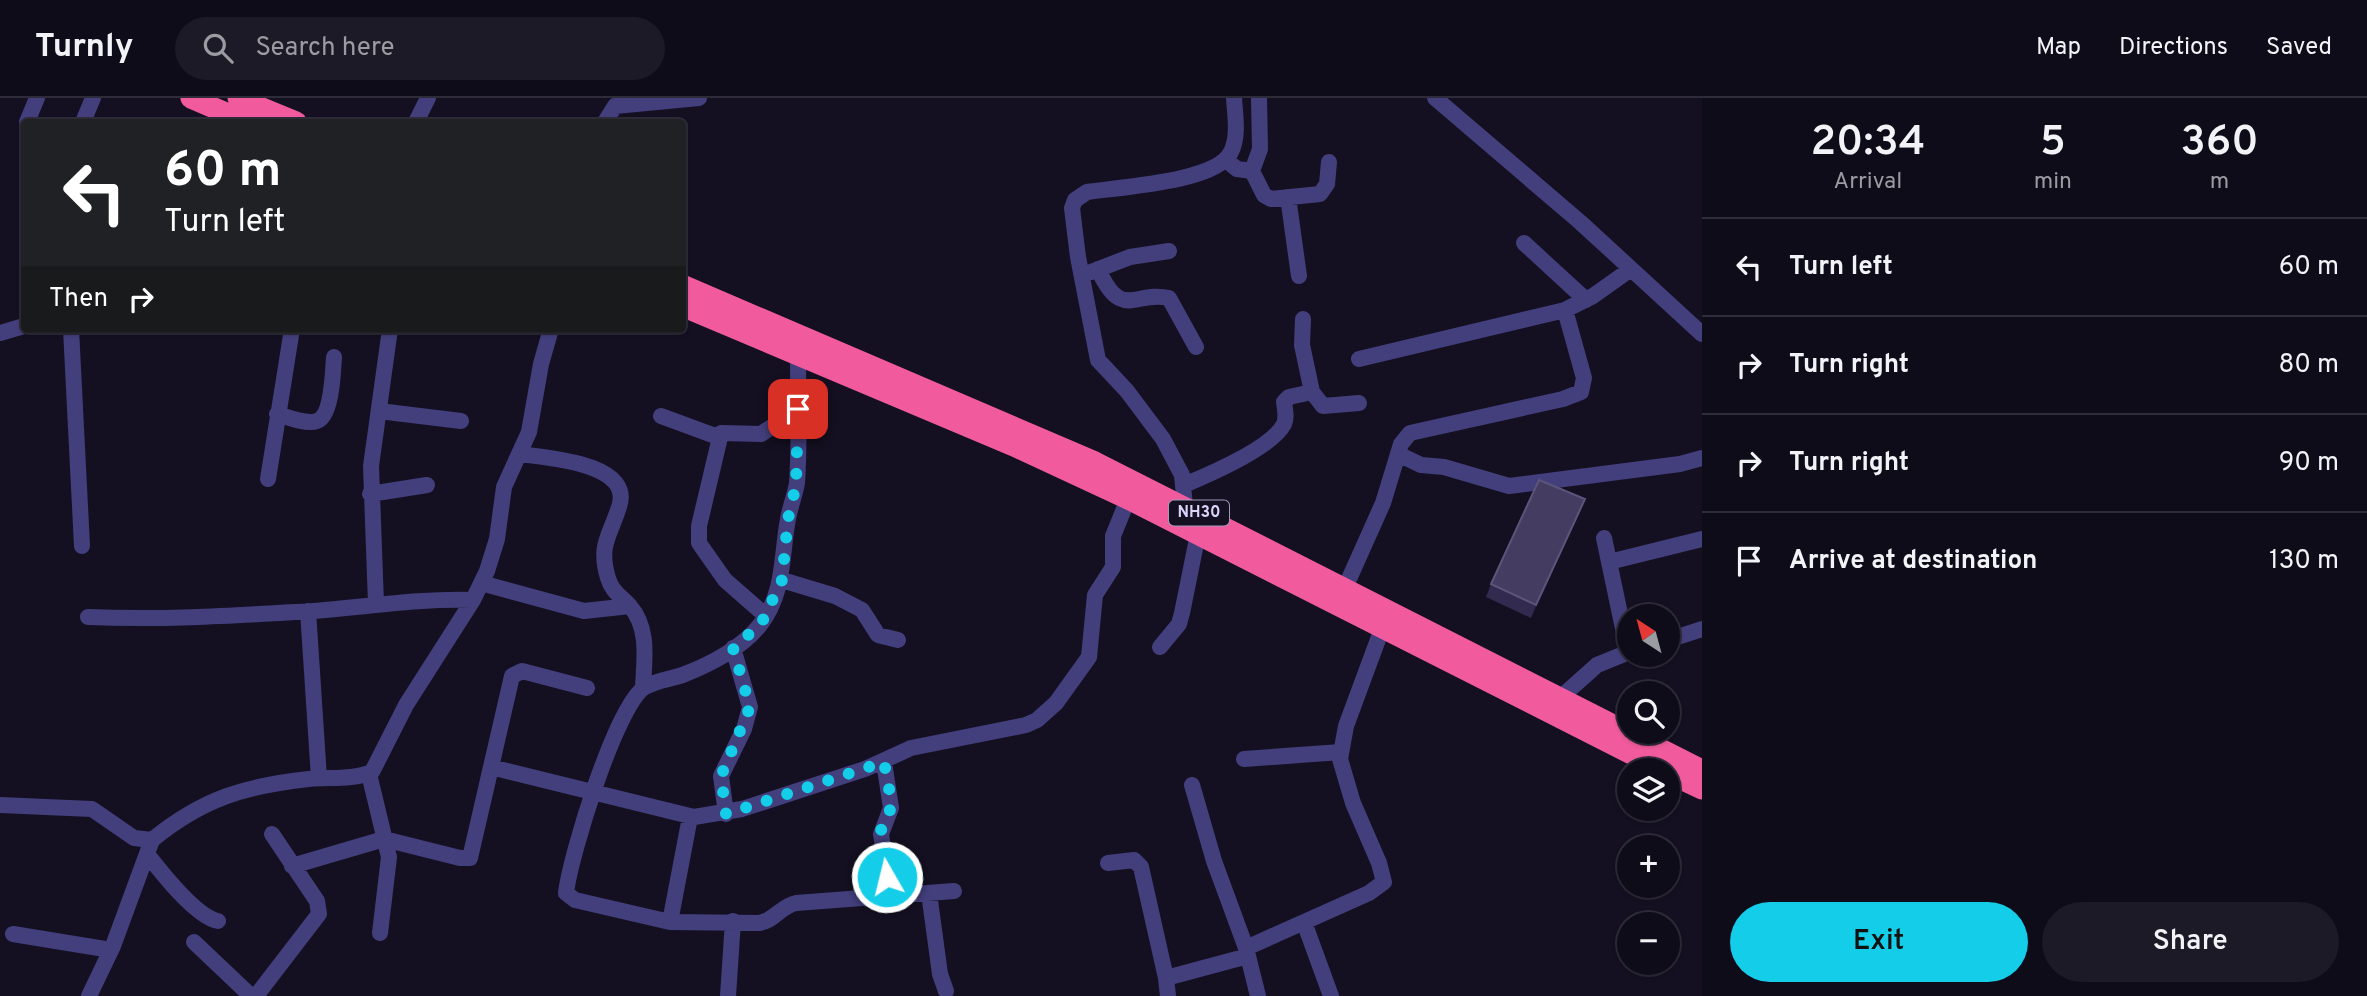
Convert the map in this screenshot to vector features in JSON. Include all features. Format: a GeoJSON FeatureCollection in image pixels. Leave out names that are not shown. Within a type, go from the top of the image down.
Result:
{"type":"FeatureCollection","features":[{"type":"Feature","properties":{"kind":"highway"},"geometry":{"type":"LineString","coordinates":[[191,98],[240,119]]}},
{"type":"Feature","properties":{"kind":"highway"},"geometry":{"type":"LineString","coordinates":[[238,98],[289,119]]}},
{"type":"Feature","properties":{"kind":"highway","name":"NH30"},"geometry":{"type":"LineString","coordinates":[[686,287],[1184,496],[1345,588],[1702,770]]}},
{"type":"Feature","properties":{"kind":"highway","name":"NH30"},"geometry":{"type":"LineString","coordinates":[[686,308],[1014,446],[1128,499],[1640,758]]}},
{"type":"Feature","properties":{"kind":"highway"},"geometry":{"type":"LineString","coordinates":[[1680,778],[1702,789]]}},
{"type":"Feature","properties":{"kind":"street"},"geometry":{"type":"LineString","coordinates":[[28,119],[37,98]]}},
{"type":"Feature","properties":{"kind":"street"},"geometry":{"type":"LineString","coordinates":[[84,119],[93,98]]}},
{"type":"Feature","properties":{"kind":"street"},"geometry":{"type":"LineString","coordinates":[[418,119],[428,98]]}},
{"type":"Feature","properties":{"kind":"street"},"geometry":{"type":"LineString","coordinates":[[607,119],[615,106],[647,100],[699,98]]}},
{"type":"Feature","properties":{"kind":"street"},"geometry":{"type":"LineString","coordinates":[[1234,98],[1235,137],[1226,160],[1209,172],[1087,192],[1074,200],[1072,219],[1098,360],[1133,398],[1163,439],[1184,496],[1259,447],[1285,423],[1286,400],[1312,392]]}},
{"type":"Feature","properties":{"kind":"street"},"geometry":{"type":"LineString","coordinates":[[1259,98],[1260,149],[1252,171],[1267,197],[1320,194],[1327,184],[1329,162]]}},
{"type":"Feature","properties":{"kind":"street"},"geometry":{"type":"LineString","coordinates":[[1435,98],[1702,334]]}},
{"type":"Feature","properties":{"kind":"street"},"geometry":{"type":"LineString","coordinates":[[1226,160],[1237,169],[1252,171]]}},
{"type":"Feature","properties":{"kind":"street"},"geometry":{"type":"LineString","coordinates":[[1288,197],[1299,276]]}},
{"type":"Feature","properties":{"kind":"street"},"geometry":{"type":"LineString","coordinates":[[1524,243],[1586,300]]}},
{"type":"Feature","properties":{"kind":"street"},"geometry":{"type":"LineString","coordinates":[[1082,275],[1130,257],[1169,251]]}},
{"type":"Feature","properties":{"kind":"street"},"geometry":{"type":"LineString","coordinates":[[1098,269],[1106,286],[1118,296],[1130,301],[1165,296],[1174,302],[1196,346]]}},
{"type":"Feature","properties":{"kind":"street"},"geometry":{"type":"LineString","coordinates":[[1359,359],[1565,310],[1586,300],[1631,269]]}},
{"type":"Feature","properties":{"kind":"street"},"geometry":{"type":"LineString","coordinates":[[1345,588],[1383,503],[1405,438],[1418,430],[1563,400],[1581,392],[1584,378],[1565,310]]}},
{"type":"Feature","properties":{"kind":"street"},"geometry":{"type":"LineString","coordinates":[[1303,319],[1302,345],[1312,392],[1323,407],[1359,403]]}},
{"type":"Feature","properties":{"kind":"street"},"geometry":{"type":"LineString","coordinates":[[0,333],[21,327]]}},
{"type":"Feature","properties":{"kind":"street"},"geometry":{"type":"LineString","coordinates":[[71,333],[82,546]]}},
{"type":"Feature","properties":{"kind":"street"},"geometry":{"type":"LineString","coordinates":[[268,479],[291,333]]}},
{"type":"Feature","properties":{"kind":"street"},"geometry":{"type":"LineString","coordinates":[[376,604],[370,494],[389,333]]}},
{"type":"Feature","properties":{"kind":"street"},"geometry":{"type":"LineString","coordinates":[[89,996],[111,950],[149,847],[181,817],[225,794],[319,778],[369,774],[379,763],[406,705],[473,600],[493,555],[504,487],[529,432],[541,364],[550,333]]}},
{"type":"Feature","properties":{"kind":"street"},"geometry":{"type":"LineString","coordinates":[[643,688],[687,674],[733,648],[746,640],[766,616],[782,580],[788,519],[796,485],[798,355]]}},
{"type":"Feature","properties":{"kind":"street"},"geometry":{"type":"LineString","coordinates":[[277,414],[310,421],[322,417],[328,409],[334,357]]}},
{"type":"Feature","properties":{"kind":"street"},"geometry":{"type":"LineString","coordinates":[[766,616],[725,580],[699,543],[699,526],[718,436],[724,432],[761,434],[798,409]]}},
{"type":"Feature","properties":{"kind":"street"},"geometry":{"type":"LineString","coordinates":[[379,411],[461,421]]}},
{"type":"Feature","properties":{"kind":"street"},"geometry":{"type":"LineString","coordinates":[[661,416],[718,436]]}},
{"type":"Feature","properties":{"kind":"street"},"geometry":{"type":"LineString","coordinates":[[520,454],[599,469],[619,486],[622,498],[606,535],[604,557],[611,588],[630,606],[642,628],[645,644],[643,688],[619,723],[594,793],[566,893],[575,900],[670,922],[767,922],[788,905],[954,891]]}},
{"type":"Feature","properties":{"kind":"street"},"geometry":{"type":"LineString","coordinates":[[1400,455],[1421,465],[1444,467],[1509,486],[1702,458]]}},
{"type":"Feature","properties":{"kind":"street"},"geometry":{"type":"LineString","coordinates":[[370,494],[427,485]]}},
{"type":"Feature","properties":{"kind":"street"},"geometry":{"type":"LineString","coordinates":[[491,767],[690,817],[726,814],[884,762],[927,743],[1026,725],[1056,703],[1089,657],[1095,595],[1113,567],[1113,537],[1128,499]]}},
{"type":"Feature","properties":{"kind":"street"},"geometry":{"type":"LineString","coordinates":[[1160,647],[1178,624],[1182,613],[1199,534]]}},
{"type":"Feature","properties":{"kind":"street"},"geometry":{"type":"LineString","coordinates":[[1604,538],[1618,604]]}},
{"type":"Feature","properties":{"kind":"street"},"geometry":{"type":"LineString","coordinates":[[1609,562],[1702,539]]}},
{"type":"Feature","properties":{"kind":"street"},"geometry":{"type":"LineString","coordinates":[[782,580],[835,596],[862,610],[878,635],[898,640]]}},
{"type":"Feature","properties":{"kind":"street"},"geometry":{"type":"LineString","coordinates":[[481,583],[584,611],[630,606]]}},
{"type":"Feature","properties":{"kind":"street"},"geometry":{"type":"LineString","coordinates":[[88,617],[159,620],[308,611],[430,599],[473,600]]}},
{"type":"Feature","properties":{"kind":"street"},"geometry":{"type":"LineString","coordinates":[[308,611],[319,778]]}},
{"type":"Feature","properties":{"kind":"street"},"geometry":{"type":"LineString","coordinates":[[1166,978],[1247,952],[1368,893],[1384,882],[1341,766],[1346,726],[1383,626]]}},
{"type":"Feature","properties":{"kind":"street"},"geometry":{"type":"LineString","coordinates":[[1680,636],[1702,629]]}},
{"type":"Feature","properties":{"kind":"street"},"geometry":{"type":"LineString","coordinates":[[726,814],[721,776],[750,707],[733,648]]}},
{"type":"Feature","properties":{"kind":"street"},"geometry":{"type":"LineString","coordinates":[[1559,699],[1597,665],[1617,657]]}},
{"type":"Feature","properties":{"kind":"street"},"geometry":{"type":"LineString","coordinates":[[292,866],[384,839],[460,858],[470,858],[475,848],[514,673],[522,671],[587,688]]}},
{"type":"Feature","properties":{"kind":"street"},"geometry":{"type":"LineString","coordinates":[[1244,760],[1341,752]]}},
{"type":"Feature","properties":{"kind":"street"},"geometry":{"type":"LineString","coordinates":[[884,762],[891,808],[881,834],[891,898]]}},
{"type":"Feature","properties":{"kind":"street"},"geometry":{"type":"LineString","coordinates":[[369,774],[388,869],[380,933]]}},
{"type":"Feature","properties":{"kind":"street"},"geometry":{"type":"LineString","coordinates":[[1192,785],[1219,876],[1247,952],[1258,996]]}},
{"type":"Feature","properties":{"kind":"street"},"geometry":{"type":"LineString","coordinates":[[0,805],[92,809],[149,847],[170,882],[209,919],[218,921]]}},
{"type":"Feature","properties":{"kind":"street"},"geometry":{"type":"LineString","coordinates":[[670,922],[690,817]]}},
{"type":"Feature","properties":{"kind":"street"},"geometry":{"type":"LineString","coordinates":[[194,942],[254,996],[319,914],[317,901],[272,834]]}},
{"type":"Feature","properties":{"kind":"street"},"geometry":{"type":"LineString","coordinates":[[1108,863],[1134,860],[1142,867],[1166,978],[1167,996]]}},
{"type":"Feature","properties":{"kind":"street"},"geometry":{"type":"LineString","coordinates":[[929,893],[940,974],[946,990]]}},
{"type":"Feature","properties":{"kind":"street"},"geometry":{"type":"LineString","coordinates":[[728,996],[733,921]]}},
{"type":"Feature","properties":{"kind":"street"},"geometry":{"type":"LineString","coordinates":[[1304,922],[1331,996]]}},
{"type":"Feature","properties":{"kind":"street"},"geometry":{"type":"LineString","coordinates":[[13,934],[111,950]]}},
{"type":"Feature","properties":{"kind":"building"},"geometry":{"type":"Polygon","coordinates":[[[1539,480],[1585,499],[1536,605],[1491,584],[1539,480]]]}},
{"type":"Feature","properties":{"kind":"route"},"geometry":{"type":"LineString","coordinates":[[798,409],[796,485],[788,519],[782,580],[773,604],[761,624],[746,640],[733,648],[750,707],[744,729],[725,765],[720,785],[726,814],[884,762],[891,799],[891,808],[881,828],[887,877]]}}]}
